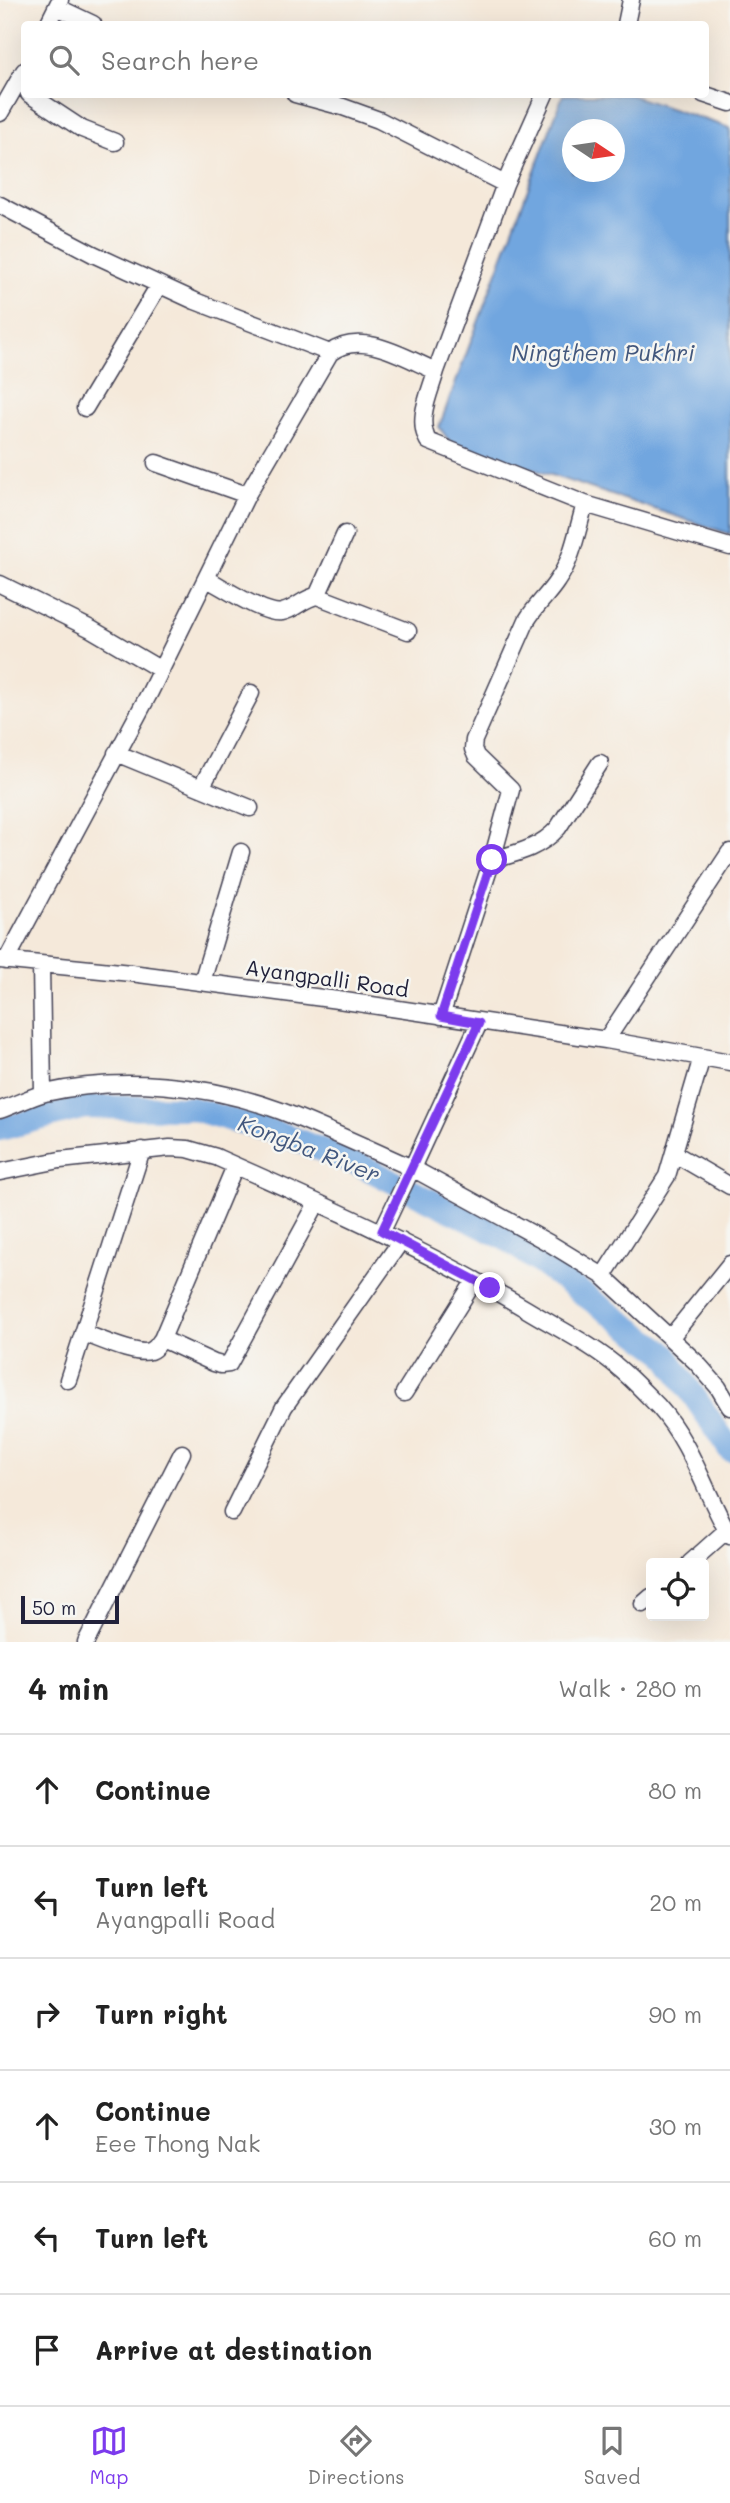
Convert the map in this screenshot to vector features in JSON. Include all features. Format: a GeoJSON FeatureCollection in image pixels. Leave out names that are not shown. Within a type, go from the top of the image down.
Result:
{"type":"FeatureCollection","features":[{"type":"Feature","properties":{"kind":"street"},"geometry":{"type":"LineString","coordinates":[[627,21],[631,0]]}},
{"type":"Feature","properties":{"kind":"street"},"geometry":{"type":"LineString","coordinates":[[50,21],[59,3],[88,21]]}},
{"type":"Feature","properties":{"kind":"street"},"geometry":{"type":"LineString","coordinates":[[0,113],[21,93]]}},
{"type":"Feature","properties":{"kind":"street"},"geometry":{"type":"LineString","coordinates":[[709,96],[730,103]]}},
{"type":"Feature","properties":{"kind":"street"},"geometry":{"type":"LineString","coordinates":[[34,98],[82,129],[115,142]]}},
{"type":"Feature","properties":{"kind":"street"},"geometry":{"type":"LineString","coordinates":[[310,98],[379,120],[505,184]]}},
{"type":"Feature","properties":{"kind":"street"},"geometry":{"type":"LineString","coordinates":[[543,98],[505,184],[436,371],[423,417],[423,431],[428,441],[585,504],[730,547]]}},
{"type":"Feature","properties":{"kind":"street"},"geometry":{"type":"LineString","coordinates":[[0,205],[159,285],[330,353]]}},
{"type":"Feature","properties":{"kind":"street"},"geometry":{"type":"LineString","coordinates":[[85,408],[159,285]]}},
{"type":"Feature","properties":{"kind":"street"},"geometry":{"type":"LineString","coordinates":[[3,960],[160,670],[247,495],[330,353],[340,345],[367,343],[436,371]]}},
{"type":"Feature","properties":{"kind":"street"},"geometry":{"type":"LineString","coordinates":[[156,463],[247,495]]}},
{"type":"Feature","properties":{"kind":"street"},"geometry":{"type":"LineString","coordinates":[[441,1016],[492,860],[511,790],[476,756],[473,749],[474,740],[527,620],[556,583],[568,561],[585,504]]}},
{"type":"Feature","properties":{"kind":"street"},"geometry":{"type":"LineString","coordinates":[[317,596],[345,534]]}},
{"type":"Feature","properties":{"kind":"street"},"geometry":{"type":"LineString","coordinates":[[207,579],[267,611],[277,613],[292,608],[307,597],[317,596],[408,631]]}},
{"type":"Feature","properties":{"kind":"street"},"geometry":{"type":"LineString","coordinates":[[0,584],[91,629],[160,670]]}},
{"type":"Feature","properties":{"kind":"street"},"geometry":{"type":"LineString","coordinates":[[201,788],[251,692]]}},
{"type":"Feature","properties":{"kind":"street"},"geometry":{"type":"LineString","coordinates":[[116,753],[250,808]]}},
{"type":"Feature","properties":{"kind":"street"},"geometry":{"type":"LineString","coordinates":[[492,860],[524,851],[549,838],[600,763]]}},
{"type":"Feature","properties":{"kind":"street"},"geometry":{"type":"LineString","coordinates":[[202,982],[241,852]]}},
{"type":"Feature","properties":{"kind":"street"},"geometry":{"type":"LineString","coordinates":[[606,1040],[730,852]]}},
{"type":"Feature","properties":{"kind":"street","name":"Ayangpalli Road"},"geometry":{"type":"LineString","coordinates":[[3,960],[202,982],[606,1040],[730,1062]]}},
{"type":"Feature","properties":{"kind":"street"},"geometry":{"type":"LineString","coordinates":[[41,965],[43,1094]]}},
{"type":"Feature","properties":{"kind":"street"},"geometry":{"type":"LineString","coordinates":[[385,1226],[479,1023]]}},
{"type":"Feature","properties":{"kind":"street"},"geometry":{"type":"LineString","coordinates":[[603,1276],[667,1176],[702,1057]]}},
{"type":"Feature","properties":{"kind":"street"},"geometry":{"type":"LineString","coordinates":[[0,1110],[43,1094],[90,1086],[145,1085],[237,1097],[280,1111],[549,1243],[603,1276],[710,1376],[730,1407]]}},
{"type":"Feature","properties":{"kind":"street"},"geometry":{"type":"LineString","coordinates":[[0,1172],[60,1160],[142,1150],[188,1149],[235,1166],[317,1203],[385,1226],[401,1241],[475,1280],[581,1342],[620,1368],[659,1407],[696,1462],[728,1533],[696,1558]]}},
{"type":"Feature","properties":{"kind":"street"},"geometry":{"type":"LineString","coordinates":[[68,1380],[142,1150]]}},
{"type":"Feature","properties":{"kind":"street"},"geometry":{"type":"LineString","coordinates":[[675,1154],[730,1186]]}},
{"type":"Feature","properties":{"kind":"street"},"geometry":{"type":"LineString","coordinates":[[83,1333],[145,1352],[155,1348],[162,1339],[235,1166]]}},
{"type":"Feature","properties":{"kind":"street"},"geometry":{"type":"LineString","coordinates":[[162,1339],[221,1365],[233,1360],[317,1203]]}},
{"type":"Feature","properties":{"kind":"street"},"geometry":{"type":"LineString","coordinates":[[232,1512],[284,1407],[401,1241]]}},
{"type":"Feature","properties":{"kind":"street"},"geometry":{"type":"LineString","coordinates":[[671,1337],[730,1264]]}},
{"type":"Feature","properties":{"kind":"street"},"geometry":{"type":"LineString","coordinates":[[404,1393],[475,1280]]}},
{"type":"Feature","properties":{"kind":"street"},"geometry":{"type":"LineString","coordinates":[[86,1642],[182,1453]]}},
{"type":"Feature","properties":{"kind":"water","name":"Ningthem Pukhri"},"geometry":{"type":"Polygon","coordinates":[[[562,98],[639,98],[730,128],[730,534],[450,442],[439,427],[562,98]]]}},
{"type":"Feature","properties":{"kind":"waterway","name":"Kongba River"},"geometry":{"type":"LineString","coordinates":[[0,1129],[85,1107],[190,1108],[284,1135],[362,1166],[507,1239],[665,1353],[730,1450]]}},
{"type":"Feature","properties":{"kind":"route"},"geometry":{"type":"LineString","coordinates":[[490,1288],[382,1231],[479,1023],[441,1016],[492,860]]}}]}
